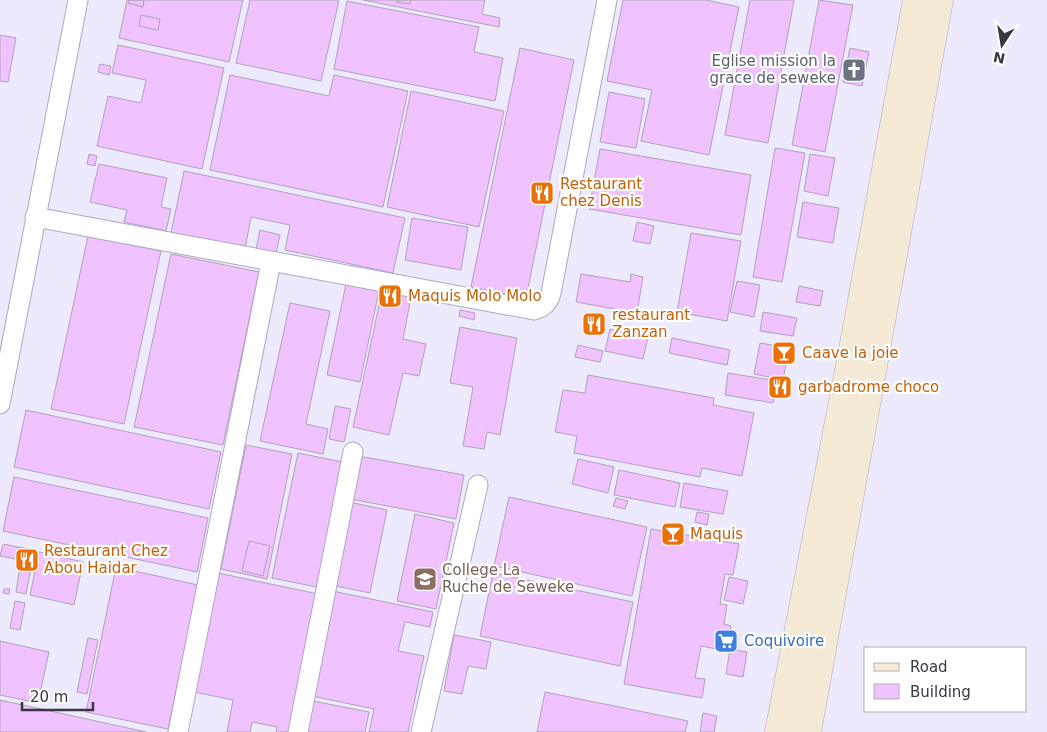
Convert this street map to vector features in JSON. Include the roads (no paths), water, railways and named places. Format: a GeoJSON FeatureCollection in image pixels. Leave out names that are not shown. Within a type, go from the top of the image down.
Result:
{"type":"FeatureCollection","features":[{"type":"Feature","properties":{"kind":"main road"},"geometry":{"type":"LineString","coordinates":[[779,732],[850,365],[917,0]]}},
{"type":"Feature","properties":{"kind":"main road"},"geometry":{"type":"LineString","coordinates":[[806,732],[939,0]]}},
{"type":"Feature","properties":{"kind":"street"},"geometry":{"type":"LineString","coordinates":[[0,404],[78,0]]}},
{"type":"Feature","properties":{"kind":"street"},"geometry":{"type":"LineString","coordinates":[[35,217],[534,310],[545,305],[550,299],[607,0]]}},
{"type":"Feature","properties":{"kind":"street"},"geometry":{"type":"LineString","coordinates":[[178,732],[271,262]]}},
{"type":"Feature","properties":{"kind":"street"},"geometry":{"type":"LineString","coordinates":[[298,732],[353,452]]}},
{"type":"Feature","properties":{"kind":"street"},"geometry":{"type":"LineString","coordinates":[[421,732],[478,485]]}},
{"type":"Feature","properties":{"kind":"place","name":"Eglise mission la grace de seweke"},"geometry":{"type":"Point","coordinates":[854,70]}},
{"type":"Feature","properties":{"kind":"place","name":"Restaurant chez Denis"},"geometry":{"type":"Point","coordinates":[542,193]}},
{"type":"Feature","properties":{"kind":"place","name":"Maquis Molo Molo"},"geometry":{"type":"Point","coordinates":[390,296]}},
{"type":"Feature","properties":{"kind":"place","name":"restaurant Zanzan"},"geometry":{"type":"Point","coordinates":[594,324]}},
{"type":"Feature","properties":{"kind":"place","name":"Caave la joie"},"geometry":{"type":"Point","coordinates":[784,353]}},
{"type":"Feature","properties":{"kind":"place","name":"garbadrome choco"},"geometry":{"type":"Point","coordinates":[780,387]}},
{"type":"Feature","properties":{"kind":"place","name":"Maquis"},"geometry":{"type":"Point","coordinates":[673,534]}},
{"type":"Feature","properties":{"kind":"place","name":"Restaurant Chez Abou Haidar"},"geometry":{"type":"Point","coordinates":[27,560]}},
{"type":"Feature","properties":{"kind":"place","name":"College La Ruche de Seweke"},"geometry":{"type":"Point","coordinates":[425,579]}},
{"type":"Feature","properties":{"kind":"place","name":"Coquivoire"},"geometry":{"type":"Point","coordinates":[726,641]}}]}
